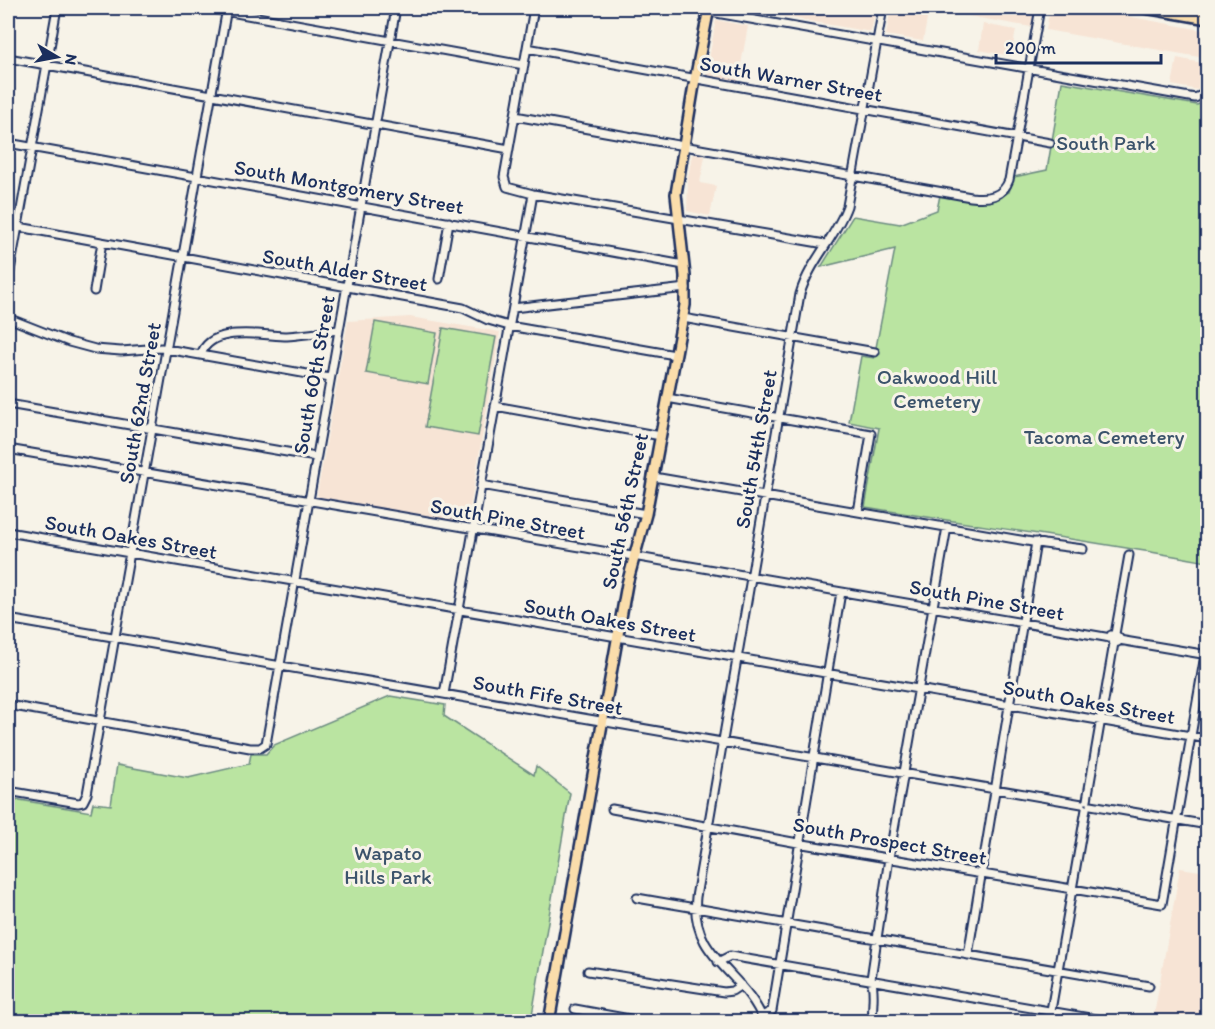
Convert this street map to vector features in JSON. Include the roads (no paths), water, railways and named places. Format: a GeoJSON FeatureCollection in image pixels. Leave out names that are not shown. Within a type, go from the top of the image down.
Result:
{"type":"FeatureCollection","features":[{"type":"Feature","properties":{"kind":"main road"},"geometry":{"type":"LineString","coordinates":[[1144,8],[1208,19]]}},
{"type":"Feature","properties":{"kind":"main road","name":"South 56th Street"},"geometry":{"type":"LineString","coordinates":[[549,1022],[633,557],[654,477],[683,318],[686,288],[676,194],[709,9]]}},
{"type":"Feature","properties":{"kind":"street"},"geometry":{"type":"LineString","coordinates":[[8,282],[57,8]]}},
{"type":"Feature","properties":{"kind":"street"},"geometry":{"type":"LineString","coordinates":[[208,8],[227,9],[524,65]]}},
{"type":"Feature","properties":{"kind":"street","name":"South 60th Street"},"geometry":{"type":"LineString","coordinates":[[99,722],[250,748],[263,747],[267,741],[396,8]]}},
{"type":"Feature","properties":{"kind":"street"},"geometry":{"type":"LineString","coordinates":[[534,8],[504,177],[506,186],[533,194],[825,244]]}},
{"type":"Feature","properties":{"kind":"street"},"geometry":{"type":"LineString","coordinates":[[688,8],[709,9],[877,41],[1200,97],[1206,93],[1208,87]]}},
{"type":"Feature","properties":{"kind":"street","name":"South 54th Street"},"geometry":{"type":"LineString","coordinates":[[695,908],[707,826],[792,336],[804,279],[845,211],[854,177],[883,8]]}},
{"type":"Feature","properties":{"kind":"street"},"geometry":{"type":"LineString","coordinates":[[515,116],[854,177],[981,198],[995,196],[1002,192],[1009,180],[1040,8]]}},
{"type":"Feature","properties":{"kind":"street","name":"South 62nd Street"},"geometry":{"type":"LineString","coordinates":[[8,791],[72,803],[82,802],[87,794],[227,9]]}},
{"type":"Feature","properties":{"kind":"street","name":"South Warner Street"},"geometry":{"type":"LineString","coordinates":[[527,48],[1050,143]]}},
{"type":"Feature","properties":{"kind":"street"},"geometry":{"type":"LineString","coordinates":[[8,58],[509,149]]}},
{"type":"Feature","properties":{"kind":"street","name":"South Montgomery Street"},"geometry":{"type":"LineString","coordinates":[[8,143],[684,265]]}},
{"type":"Feature","properties":{"kind":"street"},"geometry":{"type":"LineString","coordinates":[[444,694],[533,194]]}},
{"type":"Feature","properties":{"kind":"street"},"geometry":{"type":"LineString","coordinates":[[439,279],[448,222]]}},
{"type":"Feature","properties":{"kind":"street","name":"South Alder Street"},"geometry":{"type":"LineString","coordinates":[[8,225],[463,308],[488,320],[509,326],[675,355]]}},
{"type":"Feature","properties":{"kind":"street"},"geometry":{"type":"LineString","coordinates":[[94,291],[102,242]]}},
{"type":"Feature","properties":{"kind":"street"},"geometry":{"type":"LineString","coordinates":[[513,308],[686,288]]}},
{"type":"Feature","properties":{"kind":"street"},"geometry":{"type":"LineString","coordinates":[[8,318],[69,342],[95,349],[121,351],[166,349],[330,378]]}},
{"type":"Feature","properties":{"kind":"street"},"geometry":{"type":"LineString","coordinates":[[683,318],[875,352]]}},
{"type":"Feature","properties":{"kind":"street"},"geometry":{"type":"LineString","coordinates":[[201,355],[207,344],[226,335],[246,333],[290,336],[339,330]]}},
{"type":"Feature","properties":{"kind":"street"},"geometry":{"type":"LineString","coordinates":[[667,398],[871,434],[858,512]]}},
{"type":"Feature","properties":{"kind":"street"},"geometry":{"type":"LineString","coordinates":[[8,404],[316,457]]}},
{"type":"Feature","properties":{"kind":"street"},"geometry":{"type":"LineString","coordinates":[[495,406],[661,436]]}},
{"type":"Feature","properties":{"kind":"street","name":"South Pine Street"},"geometry":{"type":"LineString","coordinates":[[8,449],[1206,655]]}},
{"type":"Feature","properties":{"kind":"street"},"geometry":{"type":"LineString","coordinates":[[654,477],[1083,549]]}},
{"type":"Feature","properties":{"kind":"street"},"geometry":{"type":"LineString","coordinates":[[481,485],[646,514]]}},
{"type":"Feature","properties":{"kind":"street"},"geometry":{"type":"LineString","coordinates":[[873,1022],[871,979],[876,940],[947,527]]}},
{"type":"Feature","properties":{"kind":"street","name":"South Oakes Street"},"geometry":{"type":"LineString","coordinates":[[8,532],[1208,739]]}},
{"type":"Feature","properties":{"kind":"street"},"geometry":{"type":"LineString","coordinates":[[968,955],[1036,542]]}},
{"type":"Feature","properties":{"kind":"street"},"geometry":{"type":"LineString","coordinates":[[1049,1022],[1129,555]]}},
{"type":"Feature","properties":{"kind":"street"},"geometry":{"type":"LineString","coordinates":[[695,908],[697,924],[703,940],[718,962],[755,1002],[763,1018],[772,1011],[841,592]]}},
{"type":"Feature","properties":{"kind":"street","name":"South Fife Street"},"geometry":{"type":"LineString","coordinates":[[8,619],[1208,825]]}},
{"type":"Feature","properties":{"kind":"street"},"geometry":{"type":"LineString","coordinates":[[1177,819],[1206,655]]}},
{"type":"Feature","properties":{"kind":"street"},"geometry":{"type":"LineString","coordinates":[[8,705],[99,722]]}},
{"type":"Feature","properties":{"kind":"street","name":"South Prospect Street"},"geometry":{"type":"LineString","coordinates":[[612,809],[1162,904],[1177,819]]}},
{"type":"Feature","properties":{"kind":"street"},"geometry":{"type":"LineString","coordinates":[[636,898],[1149,986]]}},
{"type":"Feature","properties":{"kind":"street"},"geometry":{"type":"LineString","coordinates":[[718,962],[730,956],[1113,1022]]}},
{"type":"Feature","properties":{"kind":"street"},"geometry":{"type":"LineString","coordinates":[[588,971],[726,992],[741,985]]}},
{"type":"Feature","properties":{"kind":"street"},"geometry":{"type":"LineString","coordinates":[[575,1009],[646,1022]]}},
{"type":"Feature","properties":{"kind":"park label","name":"South Park"},"geometry":{"type":"Point","coordinates":[1106,143]}},
{"type":"Feature","properties":{"kind":"park label","name":"Oakwood Hill Cemetery"},"geometry":{"type":"Point","coordinates":[937,389]}},
{"type":"Feature","properties":{"kind":"park label","name":"Tacoma Cemetery"},"geometry":{"type":"Point","coordinates":[1104,437]}},
{"type":"Feature","properties":{"kind":"park label","name":"Wapato Hills Park"},"geometry":{"type":"Point","coordinates":[388,865]}}]}
